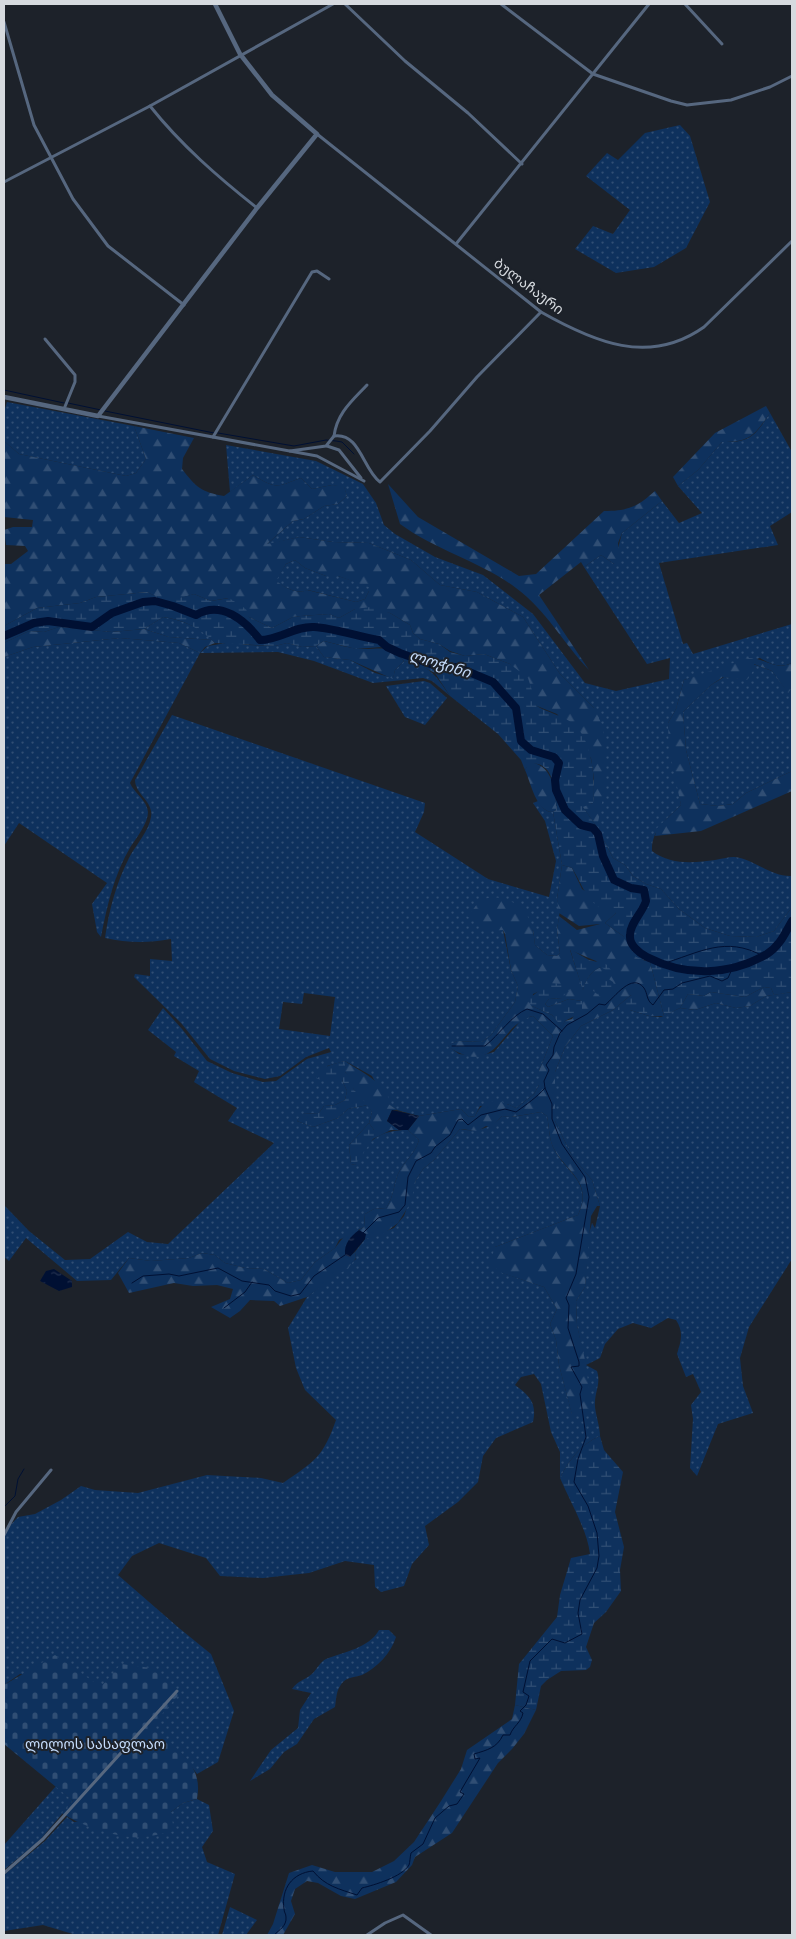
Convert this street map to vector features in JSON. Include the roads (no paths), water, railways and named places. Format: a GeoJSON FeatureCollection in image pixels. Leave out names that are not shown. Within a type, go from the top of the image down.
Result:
{"type":"FeatureCollection","features":[{"type":"Feature","properties":{"kind":"street"},"geometry":{"type":"LineString","coordinates":[[98,416],[316,134],[272,96],[240,54],[214,4]]}},
{"type":"Feature","properties":{"kind":"street"},"geometry":{"type":"LineString","coordinates":[[4,182],[150,106],[240,54],[333,4]]}},
{"type":"Feature","properties":{"kind":"street"},"geometry":{"type":"LineString","coordinates":[[345,4],[405,62],[468,113],[522,164]]}},
{"type":"Feature","properties":{"kind":"street"},"geometry":{"type":"LineString","coordinates":[[501,4],[593,74],[687,104],[731,100],[770,87],[792,76]]}},
{"type":"Feature","properties":{"kind":"street"},"geometry":{"type":"LineString","coordinates":[[456,244],[649,4]]}},
{"type":"Feature","properties":{"kind":"street"},"geometry":{"type":"LineString","coordinates":[[685,4],[722,44]]}},
{"type":"Feature","properties":{"kind":"street"},"geometry":{"type":"LineString","coordinates":[[4,22],[34,125],[49,157],[73,199],[108,246],[184,305]]}},
{"type":"Feature","properties":{"kind":"street"},"geometry":{"type":"LineString","coordinates":[[150,106],[173,134],[222,180],[257,208]]}},
{"type":"Feature","properties":{"kind":"street","name":"ბულაჩაური"},"geometry":{"type":"LineString","coordinates":[[316,134],[541,312],[581,334],[601,341],[646,348],[667,346],[687,339],[704,327],[792,241]]}},
{"type":"Feature","properties":{"kind":"street"},"geometry":{"type":"LineString","coordinates":[[213,437],[312,272],[316,271],[329,279]]}},
{"type":"Feature","properties":{"kind":"street"},"geometry":{"type":"LineString","coordinates":[[334,436],[342,436],[354,443],[372,475],[380,482],[430,431],[477,377],[541,312]]}},
{"type":"Feature","properties":{"kind":"street"},"geometry":{"type":"LineString","coordinates":[[45,340],[75,375],[75,382],[64,409]]}},
{"type":"Feature","properties":{"kind":"street"},"geometry":{"type":"LineString","coordinates":[[326,446],[334,436],[336,422],[340,415],[367,385]]}},
{"type":"Feature","properties":{"kind":"street"},"geometry":{"type":"LineString","coordinates":[[4,397],[98,416],[290,451],[318,456],[364,481],[339,450],[326,446],[290,451]]}},
{"type":"Feature","properties":{"kind":"street"},"geometry":{"type":"LineString","coordinates":[[4,1534],[16,1512],[51,1470]]}},
{"type":"Feature","properties":{"kind":"street"},"geometry":{"type":"LineString","coordinates":[[4,1873],[43,1840],[177,1691]]}},
{"type":"Feature","properties":{"kind":"street"},"geometry":{"type":"LineString","coordinates":[[367,1935],[385,1923],[403,1915],[431,1935]]}},
{"type":"Feature","properties":{"kind":"water"},"geometry":{"type":"Polygon","coordinates":[[[392,1110],[419,1116],[408,1130],[399,1130],[387,1121],[392,1110]]]}},
{"type":"Feature","properties":{"kind":"water"},"geometry":{"type":"Polygon","coordinates":[[[359,1230],[366,1234],[365,1239],[350,1257],[345,1255],[348,1241],[359,1230]]]}},
{"type":"Feature","properties":{"kind":"water"},"geometry":{"type":"Polygon","coordinates":[[[54,1269],[72,1281],[72,1287],[59,1291],[40,1281],[46,1271],[54,1269]]]}},
{"type":"Feature","properties":{"kind":"waterway"},"geometry":{"type":"LineString","coordinates":[[4,390],[64,403]]}},
{"type":"Feature","properties":{"kind":"waterway"},"geometry":{"type":"LineString","coordinates":[[68,403],[101,410]]}},
{"type":"Feature","properties":{"kind":"waterway"},"geometry":{"type":"LineString","coordinates":[[105,411],[214,433]]}},
{"type":"Feature","properties":{"kind":"waterway"},"geometry":{"type":"LineString","coordinates":[[218,433],[294,446],[326,440],[336,441],[342,442],[354,454]]}},
{"type":"Feature","properties":{"kind":"waterway","name":"ლოჭინი"},"geometry":{"type":"LineString","coordinates":[[4,636],[34,623],[48,621],[92,627],[112,613],[143,602],[155,601],[196,615],[214,610],[232,614],[240,619],[260,640],[274,638],[307,627],[322,628],[379,640],[387,647],[400,653],[439,667],[457,667],[493,682],[516,708],[521,741],[531,750],[554,757],[559,763],[555,780],[556,790],[565,810],[581,825],[593,828],[598,834],[603,856],[614,880],[631,888],[644,890],[646,901],[632,926],[630,935],[631,942],[641,953],[662,964],[692,971],[723,970],[738,967],[772,951],[792,921]]}},
{"type":"Feature","properties":{"kind":"waterway"},"geometry":{"type":"LineString","coordinates":[[662,964],[700,951],[724,946],[749,950],[763,956]]}},
{"type":"Feature","properties":{"kind":"waterway"},"geometry":{"type":"LineString","coordinates":[[274,1935],[282,1928],[286,1920],[284,1910],[286,1889],[299,1875],[313,1871],[327,1884],[357,1895],[362,1888],[387,1880],[405,1869],[409,1865],[411,1853],[423,1844],[435,1818],[449,1806],[457,1804],[464,1794],[460,1792],[480,1758],[475,1759],[474,1754],[495,1746],[503,1735],[510,1735],[521,1719],[523,1713],[520,1711],[526,1705],[529,1696],[523,1692],[530,1661],[552,1639],[565,1643],[582,1634],[578,1613],[580,1600],[597,1568],[599,1556],[597,1533],[588,1506],[574,1482],[578,1459],[586,1437],[580,1394],[582,1387],[571,1367],[579,1366],[579,1362],[568,1328],[569,1305],[566,1298],[576,1274],[589,1197],[585,1177],[562,1144],[552,1119],[552,1104],[544,1081],[549,1070],[546,1065],[553,1055],[560,1033],[567,1025],[587,1014],[599,1004],[605,1005],[629,984],[639,984],[644,988],[649,1001],[653,1005],[664,990],[673,989],[682,983],[710,976],[722,981],[728,978],[733,967]]}},
{"type":"Feature","properties":{"kind":"waterway"},"geometry":{"type":"LineString","coordinates":[[452,1046],[485,1046],[511,1020],[527,1009],[543,1014],[562,1031]]}},
{"type":"Feature","properties":{"kind":"waterway"},"geometry":{"type":"LineString","coordinates":[[363,1233],[378,1218],[399,1212],[405,1205],[408,1177],[416,1161],[431,1153],[435,1147],[450,1135],[458,1120],[462,1119],[468,1125],[481,1115],[505,1109],[516,1112],[545,1088]]}},
{"type":"Feature","properties":{"kind":"waterway"},"geometry":{"type":"LineString","coordinates":[[132,1283],[143,1276],[169,1274],[179,1276],[218,1268],[242,1281],[269,1285],[275,1291],[291,1296],[300,1294],[314,1276],[345,1255]]}},
{"type":"Feature","properties":{"kind":"waterway"},"geometry":{"type":"LineString","coordinates":[[224,1308],[245,1292],[252,1282]]}},
{"type":"Feature","properties":{"kind":"waterway"},"geometry":{"type":"LineString","coordinates":[[4,1507],[15,1496],[18,1479],[24,1469]]}},
{"type":"Feature","properties":{"kind":"park label","name":"ლილოს სასაფლაო"},"geometry":{"type":"Point","coordinates":[95,1744]}}]}
